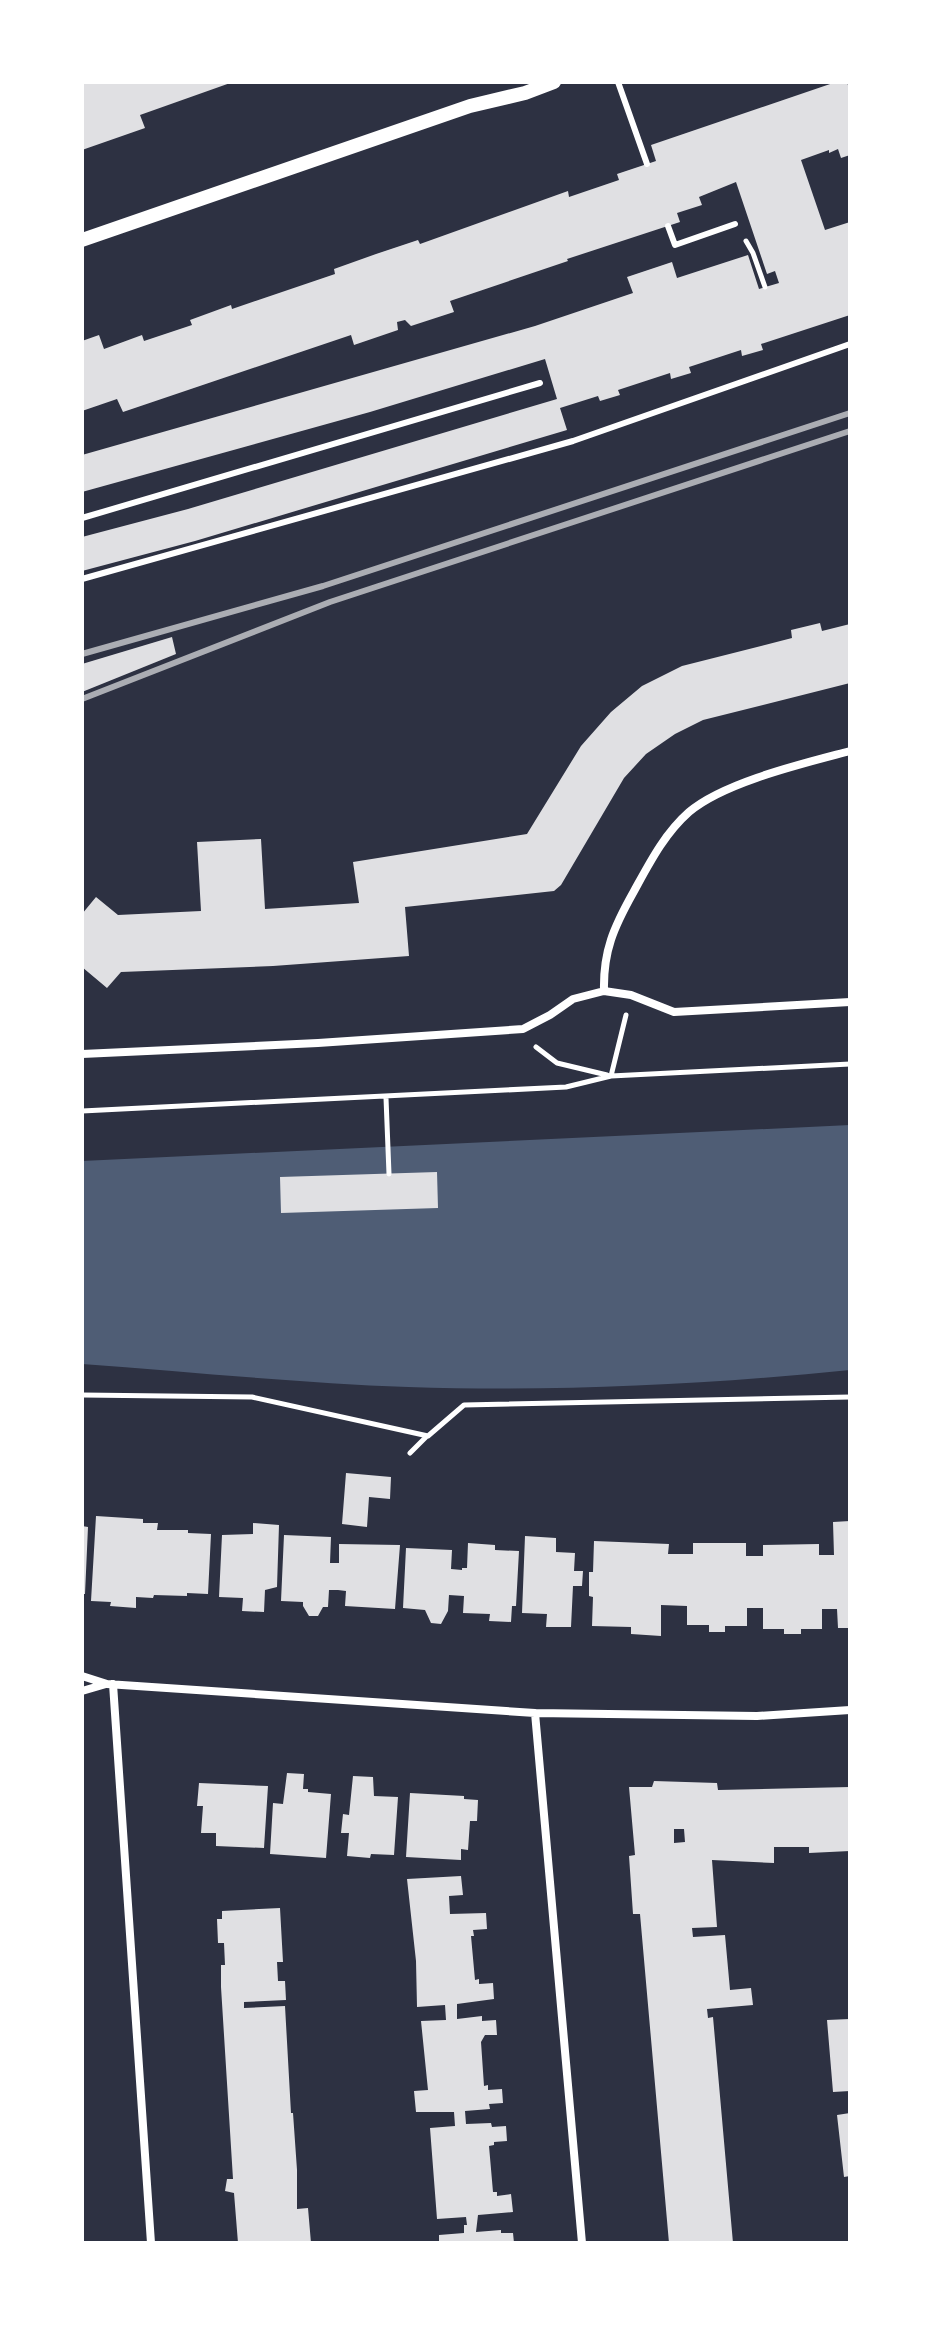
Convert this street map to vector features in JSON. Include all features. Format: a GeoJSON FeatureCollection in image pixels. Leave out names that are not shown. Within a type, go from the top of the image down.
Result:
{"type":"FeatureCollection","features":[{"type":"Feature","properties":{"kind":"street"},"geometry":{"type":"LineString","coordinates":[[82,240],[470,106],[525,93],[554,82]]}},
{"type":"Feature","properties":{"kind":"street"},"geometry":{"type":"LineString","coordinates":[[604,991],[603,966],[607,947],[620,917],[649,863],[668,835],[690,811],[712,796],[746,782],[850,751]]}},
{"type":"Feature","properties":{"kind":"street"},"geometry":{"type":"LineString","coordinates":[[82,1054],[523,1029],[573,999],[604,991],[631,995],[674,1012],[850,1002]]}},
{"type":"Feature","properties":{"kind":"street"},"geometry":{"type":"LineString","coordinates":[[82,1676],[110,1684],[535,1713],[757,1716],[850,1710]]}},
{"type":"Feature","properties":{"kind":"street"},"geometry":{"type":"LineString","coordinates":[[82,1691],[110,1684]]}},
{"type":"Feature","properties":{"kind":"street"},"geometry":{"type":"LineString","coordinates":[[110,1684],[151,2243]]}},
{"type":"Feature","properties":{"kind":"street"},"geometry":{"type":"LineString","coordinates":[[535,1713],[582,2243]]}},
{"type":"Feature","properties":{"kind":"lane"},"geometry":{"type":"LineString","coordinates":[[618,82],[647,164]]}},
{"type":"Feature","properties":{"kind":"lane"},"geometry":{"type":"LineString","coordinates":[[668,226],[675,245],[735,224]]}},
{"type":"Feature","properties":{"kind":"lane"},"geometry":{"type":"LineString","coordinates":[[82,579],[573,441],[850,344]]}},
{"type":"Feature","properties":{"kind":"lane"},"geometry":{"type":"LineString","coordinates":[[82,518],[540,383]]}},
{"type":"Feature","properties":{"kind":"path"},"geometry":{"type":"LineString","coordinates":[[753,253],[765,287]]}},
{"type":"Feature","properties":{"kind":"path"},"geometry":{"type":"LineString","coordinates":[[611,1076],[626,1015]]}},
{"type":"Feature","properties":{"kind":"path"},"geometry":{"type":"LineString","coordinates":[[523,1029],[540,1052],[557,1063],[611,1076]]}},
{"type":"Feature","properties":{"kind":"path"},"geometry":{"type":"LineString","coordinates":[[82,1111],[566,1087],[611,1076],[850,1064]]}},
{"type":"Feature","properties":{"kind":"path"},"geometry":{"type":"LineString","coordinates":[[386,1098],[389,1174]]}},
{"type":"Feature","properties":{"kind":"path"},"geometry":{"type":"LineString","coordinates":[[82,1395],[252,1397],[428,1436]]}},
{"type":"Feature","properties":{"kind":"path"},"geometry":{"type":"LineString","coordinates":[[410,1453],[464,1405],[850,1397]]}},
{"type":"Feature","properties":{"kind":"water"},"geometry":{"type":"Polygon","coordinates":[[[850,1125],[850,1370],[740,1380],[519,1389],[327,1383],[82,1364],[82,1161],[850,1125]]]}},
{"type":"Feature","properties":{"kind":"building"},"geometry":{"type":"Polygon","coordinates":[[[82,82],[233,82],[140,115],[145,128],[82,150],[82,82]]]}},
{"type":"Feature","properties":{"kind":"building"},"geometry":{"type":"Polygon","coordinates":[[[836,82],[847,82],[850,92],[850,155],[841,158],[838,149],[801,160],[825,230],[850,222],[850,315],[761,344],[763,350],[742,356],[741,350],[689,367],[691,373],[671,379],[670,373],[618,390],[620,395],[600,401],[598,396],[560,408],[567,430],[195,541],[82,571],[82,537],[188,509],[557,399],[545,359],[370,412],[82,492],[82,455],[535,326],[633,293],[627,277],[672,262],[677,278],[748,255],[759,289],[779,283],[775,271],[767,274],[736,182],[699,197],[702,205],[677,213],[680,222],[450,301],[454,312],[411,326],[405,320],[397,322],[398,330],[354,345],[351,335],[123,412],[117,399],[82,411],[82,341],[99,335],[104,349],[142,335],[144,341],[192,325],[190,320],[231,305],[232,309],[335,274],[334,269],[376,254],[418,240],[420,244],[568,191],[569,197],[619,180],[617,174],[656,161],[651,145],[836,82]]]}},
{"type":"Feature","properties":{"kind":"building"},"geometry":{"type":"Polygon","coordinates":[[[820,623],[822,631],[850,624],[850,683],[703,720],[646,754],[624,778],[561,885],[554,891],[405,907],[409,956],[273,966],[121,972],[107,988],[82,967],[82,914],[96,897],[118,915],[201,911],[197,842],[261,839],[265,909],[359,903],[353,862],[527,834],[581,746],[611,712],[642,686],[682,666],[792,638],[791,630],[820,623]]]}},
{"type":"Feature","properties":{"kind":"building"},"geometry":{"type":"Polygon","coordinates":[[[172,637],[176,654],[82,692],[82,664],[172,637]]]}},
{"type":"Feature","properties":{"kind":"building"},"geometry":{"type":"Polygon","coordinates":[[[437,1172],[438,1208],[281,1213],[280,1177],[437,1172]]]}},
{"type":"Feature","properties":{"kind":"building"},"geometry":{"type":"Polygon","coordinates":[[[346,1473],[391,1477],[390,1499],[369,1497],[367,1527],[342,1524],[346,1473]]]}},
{"type":"Feature","properties":{"kind":"building"},"geometry":{"type":"Polygon","coordinates":[[[96,1516],[143,1519],[143,1523],[158,1523],[157,1530],[211,1534],[208,1594],[136,1597],[136,1608],[91,1601],[96,1516]]]}},
{"type":"Feature","properties":{"kind":"building"},"geometry":{"type":"Polygon","coordinates":[[[850,1521],[850,1628],[838,1628],[837,1609],[822,1609],[822,1629],[801,1629],[801,1634],[784,1634],[784,1629],[763,1629],[763,1608],[747,1608],[747,1626],[725,1626],[725,1632],[709,1632],[709,1625],[687,1625],[687,1606],[661,1605],[661,1636],[631,1634],[631,1627],[592,1626],[593,1597],[589,1596],[589,1572],[593,1572],[594,1541],[669,1544],[668,1554],[693,1554],[693,1543],[746,1543],[746,1556],[763,1556],[763,1545],[819,1544],[819,1555],[834,1555],[833,1522],[850,1521]]]}},
{"type":"Feature","properties":{"kind":"building"},"geometry":{"type":"Polygon","coordinates":[[[253,1523],[279,1525],[277,1587],[265,1590],[264,1612],[242,1611],[243,1598],[219,1597],[222,1535],[253,1534],[253,1523]]]}},
{"type":"Feature","properties":{"kind":"building"},"geometry":{"type":"Polygon","coordinates":[[[82,1526],[88,1527],[85,1594],[82,1594],[82,1526]]]}},
{"type":"Feature","properties":{"kind":"building"},"geometry":{"type":"Polygon","coordinates":[[[284,1535],[331,1537],[330,1563],[339,1563],[339,1544],[400,1545],[395,1609],[345,1606],[346,1591],[338,1590],[329,1590],[328,1607],[323,1607],[318,1616],[309,1616],[303,1602],[281,1601],[284,1535]]]}},
{"type":"Feature","properties":{"kind":"building"},"geometry":{"type":"Polygon","coordinates":[[[525,1536],[556,1538],[556,1552],[575,1553],[574,1571],[583,1571],[582,1586],[573,1586],[571,1627],[546,1627],[547,1614],[522,1613],[525,1536]]]}},
{"type":"Feature","properties":{"kind":"building"},"geometry":{"type":"Polygon","coordinates":[[[468,1543],[495,1545],[495,1550],[519,1551],[516,1606],[512,1606],[511,1622],[489,1621],[490,1614],[463,1613],[464,1596],[449,1595],[448,1611],[441,1624],[431,1623],[425,1610],[403,1608],[406,1548],[452,1550],[451,1569],[462,1570],[467,1568],[468,1543]]]}},
{"type":"Feature","properties":{"kind":"building"},"geometry":{"type":"Polygon","coordinates":[[[287,1773],[304,1774],[303,1789],[308,1789],[308,1792],[331,1794],[326,1858],[270,1854],[273,1803],[283,1804],[287,1773]]]}},
{"type":"Feature","properties":{"kind":"building"},"geometry":{"type":"Polygon","coordinates":[[[353,1776],[373,1777],[374,1796],[398,1797],[394,1855],[371,1854],[370,1858],[347,1856],[349,1833],[341,1833],[343,1814],[349,1815],[353,1776]]]}},
{"type":"Feature","properties":{"kind":"building"},"geometry":{"type":"Polygon","coordinates":[[[654,1781],[717,1783],[718,1790],[850,1787],[850,1851],[809,1853],[809,1847],[774,1847],[774,1863],[712,1860],[717,1927],[692,1928],[693,1937],[725,1935],[730,1990],[751,1988],[753,2005],[707,2009],[708,2018],[713,2017],[733,2243],[669,2243],[640,1914],[633,1914],[629,1856],[635,1855],[629,1787],[652,1787],[654,1781]],[[674,1829],[674,1843],[685,1842],[684,1829],[674,1829]]]}},
{"type":"Feature","properties":{"kind":"building"},"geometry":{"type":"Polygon","coordinates":[[[199,1783],[268,1786],[264,1848],[216,1846],[216,1833],[201,1833],[203,1806],[197,1806],[199,1783]]]}},
{"type":"Feature","properties":{"kind":"building"},"geometry":{"type":"Polygon","coordinates":[[[410,1793],[464,1796],[464,1799],[478,1800],[477,1821],[470,1821],[468,1850],[461,1849],[461,1860],[406,1857],[410,1793]]]}},
{"type":"Feature","properties":{"kind":"building"},"geometry":{"type":"Polygon","coordinates":[[[461,1876],[463,1895],[449,1896],[450,1914],[486,1913],[487,1929],[473,1930],[474,1936],[471,1936],[475,1980],[479,1979],[479,1984],[493,1983],[494,1999],[457,2004],[457,2019],[482,2016],[482,2021],[496,2020],[497,2035],[485,2035],[481,2042],[484,2086],[488,2085],[488,2090],[502,2089],[503,2103],[489,2104],[490,2109],[465,2111],[466,2124],[506,2126],[507,2141],[494,2142],[489,2146],[493,2192],[497,2192],[497,2196],[511,2194],[513,2212],[478,2215],[476,2232],[501,2230],[501,2233],[513,2233],[514,2243],[439,2243],[439,2235],[464,2233],[464,2225],[467,2225],[466,2217],[437,2219],[430,2128],[455,2126],[454,2112],[416,2112],[414,2091],[428,2090],[421,2021],[446,2020],[445,2005],[417,2007],[416,1961],[407,1879],[461,1876]]]}},
{"type":"Feature","properties":{"kind":"building"},"geometry":{"type":"Polygon","coordinates":[[[280,1908],[283,1962],[277,1962],[278,1981],[285,1981],[286,2000],[244,2002],[244,2008],[285,2006],[297,2209],[308,2208],[311,2243],[238,2243],[234,2193],[225,2191],[227,2179],[233,2179],[221,1987],[221,1965],[225,1965],[224,1943],[218,1943],[217,1919],[222,1919],[222,1911],[280,1908]]]}},
{"type":"Feature","properties":{"kind":"building"},"geometry":{"type":"Polygon","coordinates":[[[850,2019],[850,2091],[833,2092],[827,2020],[850,2019]]]}},
{"type":"Feature","properties":{"kind":"building"},"geometry":{"type":"Polygon","coordinates":[[[850,2113],[850,2176],[844,2177],[837,2115],[850,2113]]]}},
{"type":"Feature","properties":{"kind":"railway"},"geometry":{"type":"LineString","coordinates":[[82,654],[323,586],[850,413]]}},
{"type":"Feature","properties":{"kind":"railway"},"geometry":{"type":"LineString","coordinates":[[82,699],[330,602],[850,431]]}}]}
